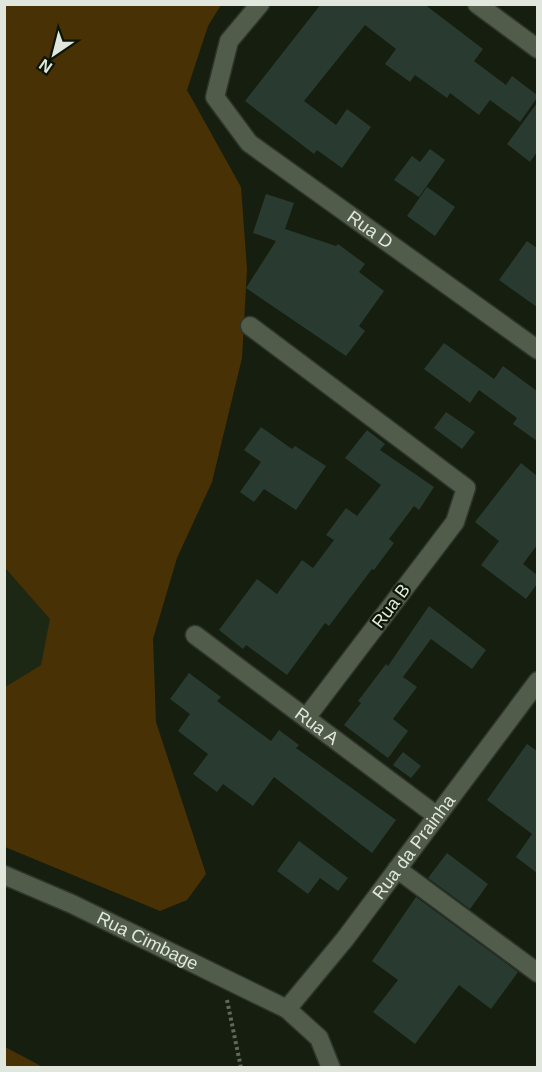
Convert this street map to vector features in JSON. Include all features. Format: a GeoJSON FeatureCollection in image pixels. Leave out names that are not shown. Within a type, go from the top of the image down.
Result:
{"type":"FeatureCollection","features":[{"type":"Feature","properties":{"kind":"street","name":"Rua D"},"geometry":{"type":"LineString","coordinates":[[260,4],[229,41],[215,97],[249,143],[537,350]]}},
{"type":"Feature","properties":{"kind":"street"},"geometry":{"type":"LineString","coordinates":[[477,4],[537,49]]}},
{"type":"Feature","properties":{"kind":"street","name":"Rua B"},"geometry":{"type":"LineString","coordinates":[[250,326],[466,488],[455,522],[306,718]]}},
{"type":"Feature","properties":{"kind":"street","name":"Rua A"},"geometry":{"type":"LineString","coordinates":[[195,635],[437,816]]}},
{"type":"Feature","properties":{"kind":"street","name":"Rua da Prainha"},"geometry":{"type":"LineString","coordinates":[[287,1009],[328,962],[537,681]]}},
{"type":"Feature","properties":{"kind":"street"},"geometry":{"type":"LineString","coordinates":[[397,869],[537,973]]}},
{"type":"Feature","properties":{"kind":"street","name":"Rua Cimbage"},"geometry":{"type":"LineString","coordinates":[[4,875],[72,904],[287,1009],[319,1038],[331,1068]]}},
{"type":"Feature","properties":{"kind":"path"},"geometry":{"type":"LineString","coordinates":[[222,978],[241,1068]]}},
{"type":"Feature","properties":{"kind":"shaded area"},"geometry":{"type":"Polygon","coordinates":[[[5,5],[221,5],[208,26],[187,90],[241,187],[247,269],[242,358],[212,482],[177,558],[153,639],[156,722],[206,874],[187,900],[160,911],[5,847],[5,687],[41,665],[50,619],[5,568],[5,5]]]}},
{"type":"Feature","properties":{"kind":"shaded area"},"geometry":{"type":"Polygon","coordinates":[[[4,568],[51,619],[41,665],[5,687],[4,568]]]}},
{"type":"Feature","properties":{"kind":"shaded area"},"geometry":{"type":"Polygon","coordinates":[[[5,1047],[43,1067],[5,1067],[5,1047]]]}},
{"type":"Feature","properties":{"kind":"building"},"geometry":{"type":"Polygon","coordinates":[[[321,4],[424,4],[483,49],[474,61],[506,85],[512,76],[537,95],[537,98],[520,122],[490,100],[479,115],[450,93],[447,98],[415,75],[410,82],[385,64],[396,49],[365,25],[304,101],[336,125],[347,109],[371,127],[342,168],[317,150],[314,154],[245,101],[321,4]]]}},
{"type":"Feature","properties":{"kind":"building"},"geometry":{"type":"Polygon","coordinates":[[[537,103],[537,152],[530,162],[507,144],[537,103]]]}},
{"type":"Feature","properties":{"kind":"building"},"geometry":{"type":"Polygon","coordinates":[[[430,149],[445,160],[419,197],[394,180],[412,156],[420,162],[430,149]]]}},
{"type":"Feature","properties":{"kind":"building"},"geometry":{"type":"Polygon","coordinates":[[[427,187],[455,207],[435,236],[407,216],[427,187]]]}},
{"type":"Feature","properties":{"kind":"building"},"geometry":{"type":"Polygon","coordinates":[[[266,194],[294,203],[285,229],[336,246],[338,244],[365,264],[359,272],[384,291],[359,326],[365,331],[346,356],[246,288],[276,241],[253,233],[266,194]]]}},
{"type":"Feature","properties":{"kind":"building"},"geometry":{"type":"Polygon","coordinates":[[[527,241],[537,248],[537,307],[499,280],[527,241]]]}},
{"type":"Feature","properties":{"kind":"building"},"geometry":{"type":"Polygon","coordinates":[[[444,343],[494,379],[503,366],[537,391],[537,441],[513,424],[517,418],[479,390],[470,403],[424,369],[444,343]]]}},
{"type":"Feature","properties":{"kind":"building"},"geometry":{"type":"Polygon","coordinates":[[[446,412],[475,432],[462,449],[434,428],[446,412]]]}},
{"type":"Feature","properties":{"kind":"building"},"geometry":{"type":"Polygon","coordinates":[[[261,427],[292,449],[295,446],[326,466],[296,510],[264,489],[254,502],[240,492],[261,462],[244,450],[261,427]]]}},
{"type":"Feature","properties":{"kind":"building"},"geometry":{"type":"Polygon","coordinates":[[[367,430],[385,444],[380,450],[434,487],[419,510],[414,506],[389,539],[394,543],[374,570],[372,569],[329,626],[325,623],[287,675],[246,645],[243,649],[219,630],[257,579],[277,594],[302,560],[313,568],[334,540],[326,535],[346,508],[357,516],[381,485],[345,458],[367,430]]]}},
{"type":"Feature","properties":{"kind":"building"},"geometry":{"type":"Polygon","coordinates":[[[521,463],[537,476],[537,545],[523,564],[537,575],[537,584],[526,599],[481,565],[499,541],[475,522],[521,463]]]}},
{"type":"Feature","properties":{"kind":"building"},"geometry":{"type":"Polygon","coordinates":[[[429,606],[486,650],[472,669],[431,639],[403,677],[417,687],[393,719],[408,731],[388,758],[344,725],[361,703],[358,701],[386,664],[388,666],[429,606]]]}},
{"type":"Feature","properties":{"kind":"building"},"geometry":{"type":"Polygon","coordinates":[[[189,673],[221,697],[217,701],[271,741],[279,730],[299,745],[296,748],[396,820],[372,853],[274,777],[253,806],[223,784],[217,792],[193,774],[208,754],[178,731],[190,714],[170,699],[189,673]]]}},
{"type":"Feature","properties":{"kind":"building"},"geometry":{"type":"Polygon","coordinates":[[[527,744],[537,751],[537,873],[516,857],[532,834],[487,800],[527,744]]]}},
{"type":"Feature","properties":{"kind":"building"},"geometry":{"type":"Polygon","coordinates":[[[403,752],[421,766],[411,778],[393,765],[403,752]]]}},
{"type":"Feature","properties":{"kind":"building"},"geometry":{"type":"Polygon","coordinates":[[[299,841],[348,878],[338,891],[320,878],[308,894],[277,871],[299,841]]]}},
{"type":"Feature","properties":{"kind":"building"},"geometry":{"type":"Polygon","coordinates":[[[447,853],[488,884],[470,909],[428,878],[447,853]]]}},
{"type":"Feature","properties":{"kind":"building"},"geometry":{"type":"Polygon","coordinates":[[[416,897],[518,972],[491,1009],[459,985],[415,1044],[373,1012],[398,980],[372,961],[416,897]]]}}]}
